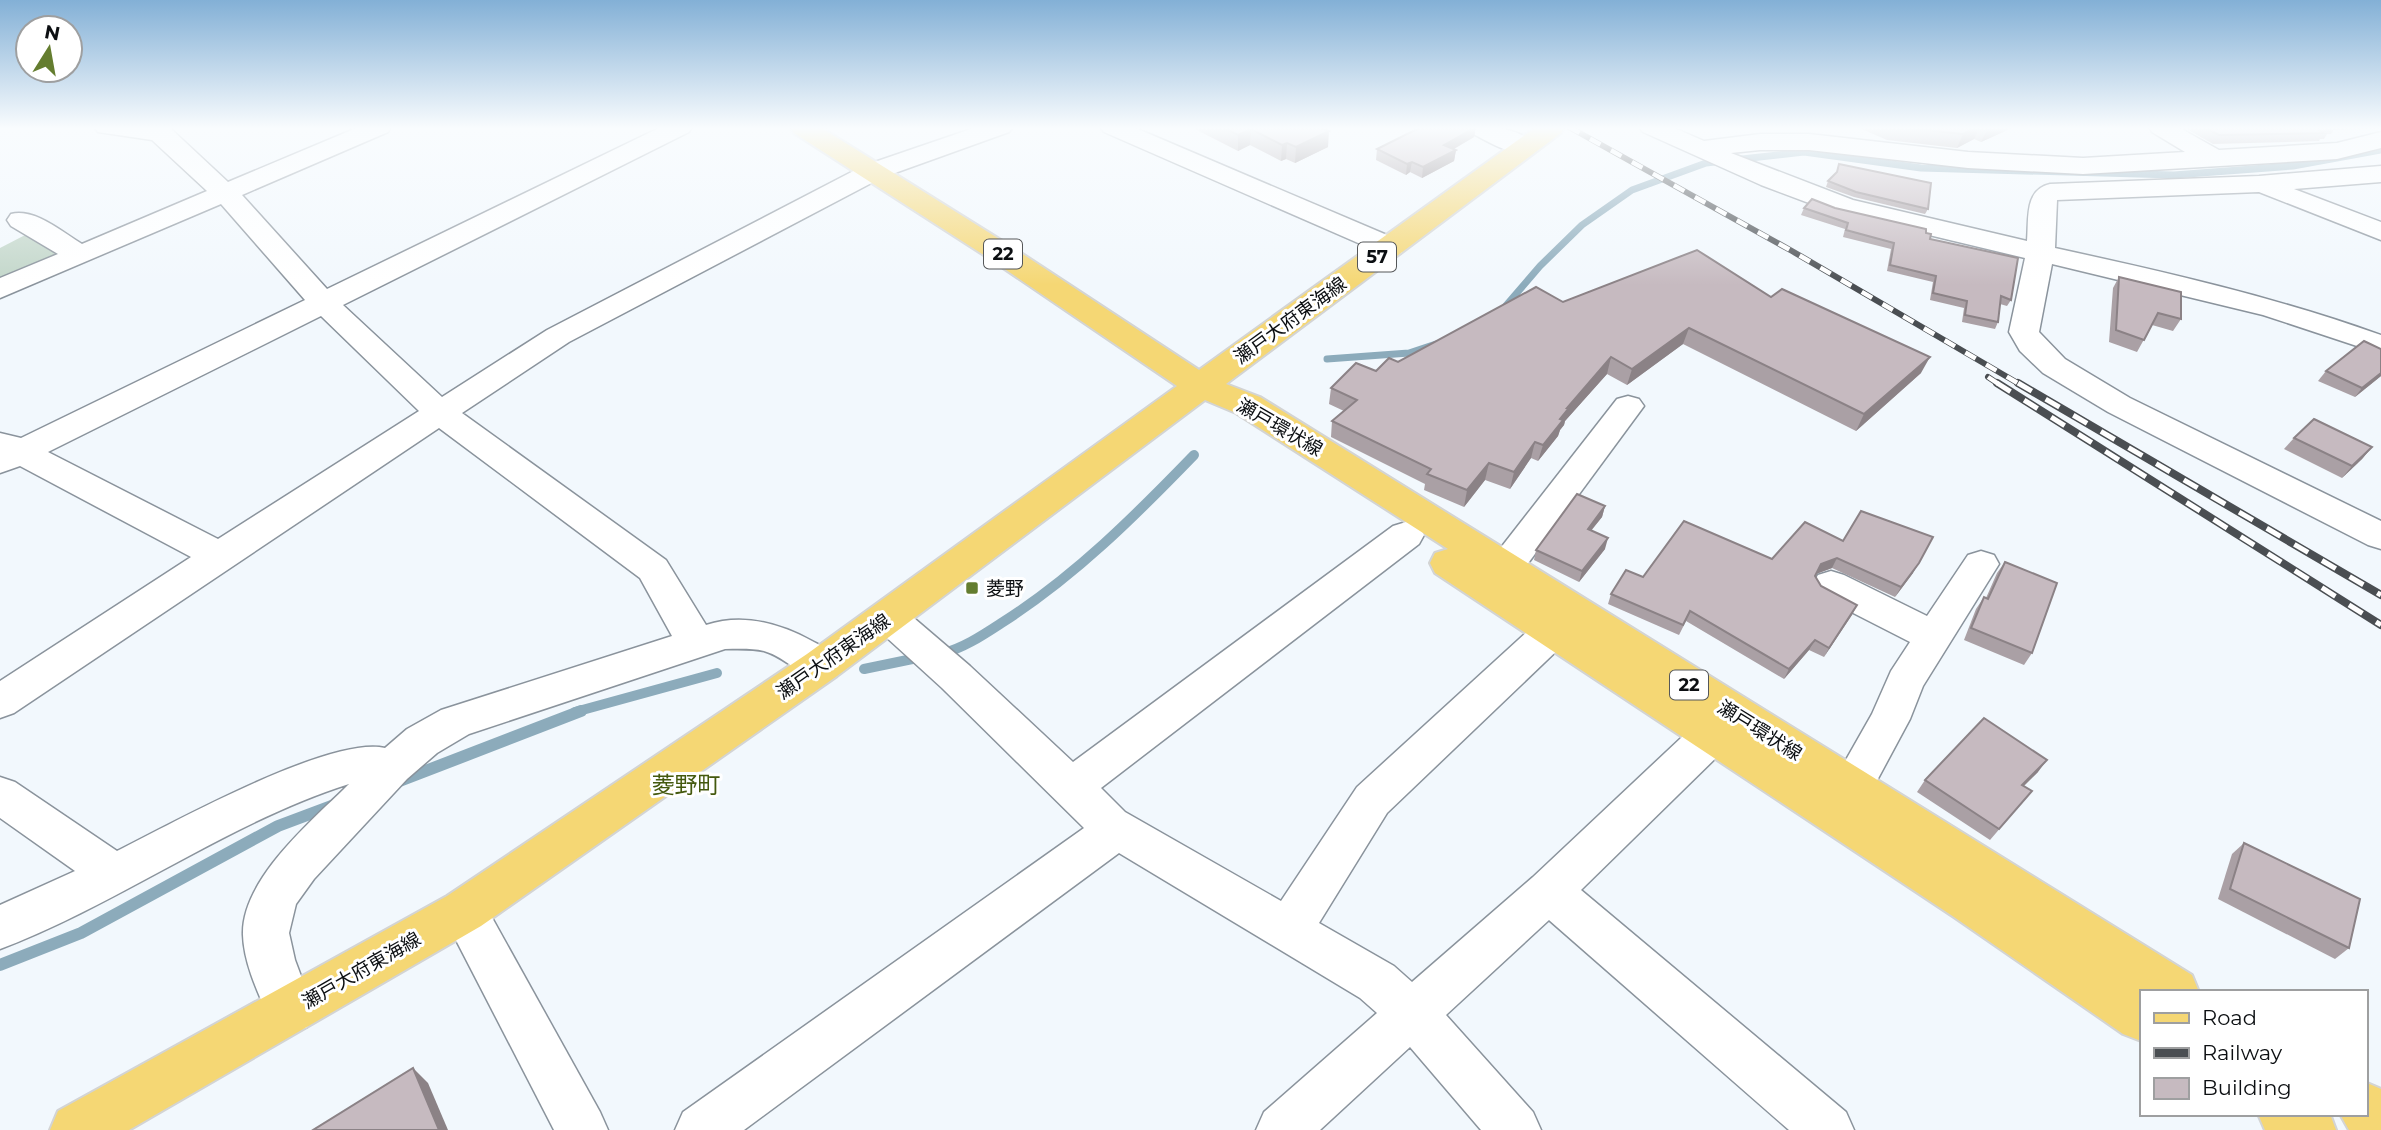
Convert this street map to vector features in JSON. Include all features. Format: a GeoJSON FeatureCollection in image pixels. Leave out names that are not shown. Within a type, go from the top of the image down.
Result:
{"type":"FeatureCollection","features":[{"type":"Feature","properties":{"kind":"main road","name":"瀬戸環状線"},"geometry":{"type":"LineString","coordinates":[[884,180],[1001,253],[1107,327],[1200,386],[1248,405],[2171,990]]}},
{"type":"Feature","properties":{"kind":"main road","name":"瀬戸大府東海線"},"geometry":{"type":"LineString","coordinates":[[77,1130],[464,911],[822,665],[898,624],[1200,386],[1481,180]]}},
{"type":"Feature","properties":{"kind":"main road","name":"瀬戸環状線"},"geometry":{"type":"LineString","coordinates":[[1200,386],[1220,413],[1971,902],[2140,1016]]}},
{"type":"Feature","properties":{"kind":"main road"},"geometry":{"type":"LineString","coordinates":[[2289,1116],[2309,1130]]}},
{"type":"Feature","properties":{"kind":"street"},"geometry":{"type":"LineString","coordinates":[[211,180],[324,303],[439,412],[653,569],[695,641]]}},
{"type":"Feature","properties":{"kind":"street"},"geometry":{"type":"LineString","coordinates":[[0,289],[256,180]]}},
{"type":"Feature","properties":{"kind":"street"},"geometry":{"type":"LineString","coordinates":[[6,452],[324,303],[573,180]]}},
{"type":"Feature","properties":{"kind":"street"},"geometry":{"type":"LineString","coordinates":[[0,702],[558,336],[857,180]]}},
{"type":"Feature","properties":{"kind":"street"},"geometry":{"type":"LineString","coordinates":[[1236,180],[1391,247]]}},
{"type":"Feature","properties":{"kind":"street"},"geometry":{"type":"LineString","coordinates":[[1773,180],[1844,206],[2040,255],[2205,291],[2381,345]]}},
{"type":"Feature","properties":{"kind":"street"},"geometry":{"type":"LineString","coordinates":[[2311,180],[2050,192],[2044,198],[2040,255],[2024,332],[2031,344],[2054,366],[2119,405],[2381,536]]}},
{"type":"Feature","properties":{"kind":"street"},"geometry":{"type":"LineString","coordinates":[[2259,184],[2381,232]]}},
{"type":"Feature","properties":{"kind":"street"},"geometry":{"type":"LineString","coordinates":[[20,220],[81,255]]}},
{"type":"Feature","properties":{"kind":"street"},"geometry":{"type":"LineString","coordinates":[[1505,568],[1628,406]]}},
{"type":"Feature","properties":{"kind":"street"},"geometry":{"type":"LineString","coordinates":[[6,452],[219,556]]}},
{"type":"Feature","properties":{"kind":"street"},"geometry":{"type":"LineString","coordinates":[[1071,787],[1406,535]]}},
{"type":"Feature","properties":{"kind":"street"},"geometry":{"type":"LineString","coordinates":[[1850,788],[1891,719],[1905,682],[1981,564]]}},
{"type":"Feature","properties":{"kind":"street"},"geometry":{"type":"LineString","coordinates":[[1831,585],[1934,637]]}},
{"type":"Feature","properties":{"kind":"street"},"geometry":{"type":"LineString","coordinates":[[898,624],[1117,829],[1377,982],[1413,1014],[1515,1130]]}},
{"type":"Feature","properties":{"kind":"street"},"geometry":{"type":"LineString","coordinates":[[1289,930],[1372,800],[1553,631]]}},
{"type":"Feature","properties":{"kind":"street"},"geometry":{"type":"LineString","coordinates":[[290,1011],[271,960],[265,933],[275,896],[298,865],[392,767],[422,741],[455,722],[695,641],[724,634],[772,637],[822,665]]}},
{"type":"Feature","properties":{"kind":"street"},"geometry":{"type":"LineString","coordinates":[[1282,1130],[1549,891],[1713,734]]}},
{"type":"Feature","properties":{"kind":"street"},"geometry":{"type":"LineString","coordinates":[[0,928],[115,874],[224,818],[304,782],[344,767],[371,762],[392,767]]}},
{"type":"Feature","properties":{"kind":"street"},"geometry":{"type":"LineString","coordinates":[[0,795],[115,874]]}},
{"type":"Feature","properties":{"kind":"street"},"geometry":{"type":"LineString","coordinates":[[701,1130],[1117,829]]}},
{"type":"Feature","properties":{"kind":"street"},"geometry":{"type":"LineString","coordinates":[[1549,891],[1828,1130]]}},
{"type":"Feature","properties":{"kind":"street"},"geometry":{"type":"LineString","coordinates":[[464,911],[582,1130]]}},
{"type":"Feature","properties":{"kind":"green space"},"geometry":{"type":"Polygon","coordinates":[[[29,233],[69,255],[0,285],[0,248],[29,233]]]}},
{"type":"Feature","properties":{"kind":"building"},"geometry":{"type":"Polygon","coordinates":[[[1915,180],[1931,183],[1928,209],[1856,192],[1828,181],[1915,180]]]}},
{"type":"Feature","properties":{"kind":"building"},"geometry":{"type":"Polygon","coordinates":[[[1812,199],[1835,208],[1926,229],[1926,233],[1931,234],[1930,239],[2018,258],[2011,300],[2001,296],[1998,322],[1965,315],[1967,301],[1933,293],[1936,276],[1890,265],[1894,243],[1846,230],[1848,223],[1804,208],[1812,199]]]}},
{"type":"Feature","properties":{"kind":"building"},"geometry":{"type":"Polygon","coordinates":[[[1697,250],[1771,297],[1782,289],[1930,357],[1864,414],[1689,328],[1632,369],[1611,357],[1567,408],[1560,419],[1563,420],[1543,445],[1535,442],[1514,472],[1489,463],[1467,490],[1427,474],[1431,469],[1332,421],[1357,400],[1331,388],[1356,363],[1376,371],[1389,358],[1398,362],[1536,287],[1563,302],[1697,250]]]}},
{"type":"Feature","properties":{"kind":"building"},"geometry":{"type":"Polygon","coordinates":[[[2119,277],[2181,292],[2181,319],[2158,313],[2144,340],[2116,330],[2119,277]]]}},
{"type":"Feature","properties":{"kind":"building"},"geometry":{"type":"Polygon","coordinates":[[[2364,341],[2381,349],[2381,373],[2362,388],[2326,371],[2364,341]]]}},
{"type":"Feature","properties":{"kind":"building"},"geometry":{"type":"Polygon","coordinates":[[[2314,419],[2372,447],[2352,466],[2294,438],[2314,419]]]}},
{"type":"Feature","properties":{"kind":"building"},"geometry":{"type":"Polygon","coordinates":[[[1577,494],[1605,506],[1588,529],[1608,538],[1582,571],[1536,550],[1577,494]]]}},
{"type":"Feature","properties":{"kind":"building"},"geometry":{"type":"Polygon","coordinates":[[[1861,511],[1933,537],[1919,563],[1901,587],[1837,558],[1821,564],[1815,576],[1821,586],[1857,605],[1829,648],[1815,640],[1789,669],[1690,611],[1683,625],[1611,594],[1626,570],[1643,577],[1684,521],[1772,559],[1805,522],[1843,541],[1861,511]]]}},
{"type":"Feature","properties":{"kind":"building"},"geometry":{"type":"Polygon","coordinates":[[[2005,562],[2057,583],[2032,653],[1971,628],[1984,597],[1988,599],[2005,562]]]}},
{"type":"Feature","properties":{"kind":"building"},"geometry":{"type":"Polygon","coordinates":[[[1984,718],[2047,760],[2022,785],[2032,791],[1999,829],[1925,780],[1984,718]]]}},
{"type":"Feature","properties":{"kind":"building"},"geometry":{"type":"Polygon","coordinates":[[[2244,843],[2360,899],[2349,948],[2230,889],[2244,843]]]}},
{"type":"Feature","properties":{"kind":"building"},"geometry":{"type":"Polygon","coordinates":[[[413,1068],[439,1130],[313,1130],[413,1068]]]}},
{"type":"Feature","properties":{"kind":"waterway"},"geometry":{"type":"LineString","coordinates":[[1503,309],[1540,266],[1582,225],[1632,190],[1660,180]]}},
{"type":"Feature","properties":{"kind":"waterway"},"geometry":{"type":"LineString","coordinates":[[1327,359],[1409,353],[1436,344]]}},
{"type":"Feature","properties":{"kind":"waterway"},"geometry":{"type":"LineString","coordinates":[[941,654],[981,636],[1055,585],[1127,523],[1194,455]]}},
{"type":"Feature","properties":{"kind":"waterway"},"geometry":{"type":"LineString","coordinates":[[864,669],[922,657]]}},
{"type":"Feature","properties":{"kind":"waterway"},"geometry":{"type":"LineString","coordinates":[[575,712],[717,673]]}},
{"type":"Feature","properties":{"kind":"waterway"},"geometry":{"type":"LineString","coordinates":[[397,782],[581,711]]}},
{"type":"Feature","properties":{"kind":"waterway"},"geometry":{"type":"LineString","coordinates":[[0,965],[81,933],[278,826],[334,805]]}},
{"type":"Feature","properties":{"kind":"railway"},"geometry":{"type":"LineString","coordinates":[[1664,180],[2021,385]]}},
{"type":"Feature","properties":{"kind":"railway"},"geometry":{"type":"LineString","coordinates":[[1988,377],[1997,383]]}},
{"type":"Feature","properties":{"kind":"railway"},"geometry":{"type":"LineString","coordinates":[[1997,383],[2381,625]]}},
{"type":"Feature","properties":{"kind":"railway"},"geometry":{"type":"LineString","coordinates":[[2018,383],[2381,595]]}},
{"type":"Feature","properties":{"kind":"place","name":"菱野"},"geometry":{"type":"Point","coordinates":[972,588]}},
{"type":"Feature","properties":{"kind":"district","name":"菱野町"},"geometry":{"type":"Point","coordinates":[686,785]}}]}
